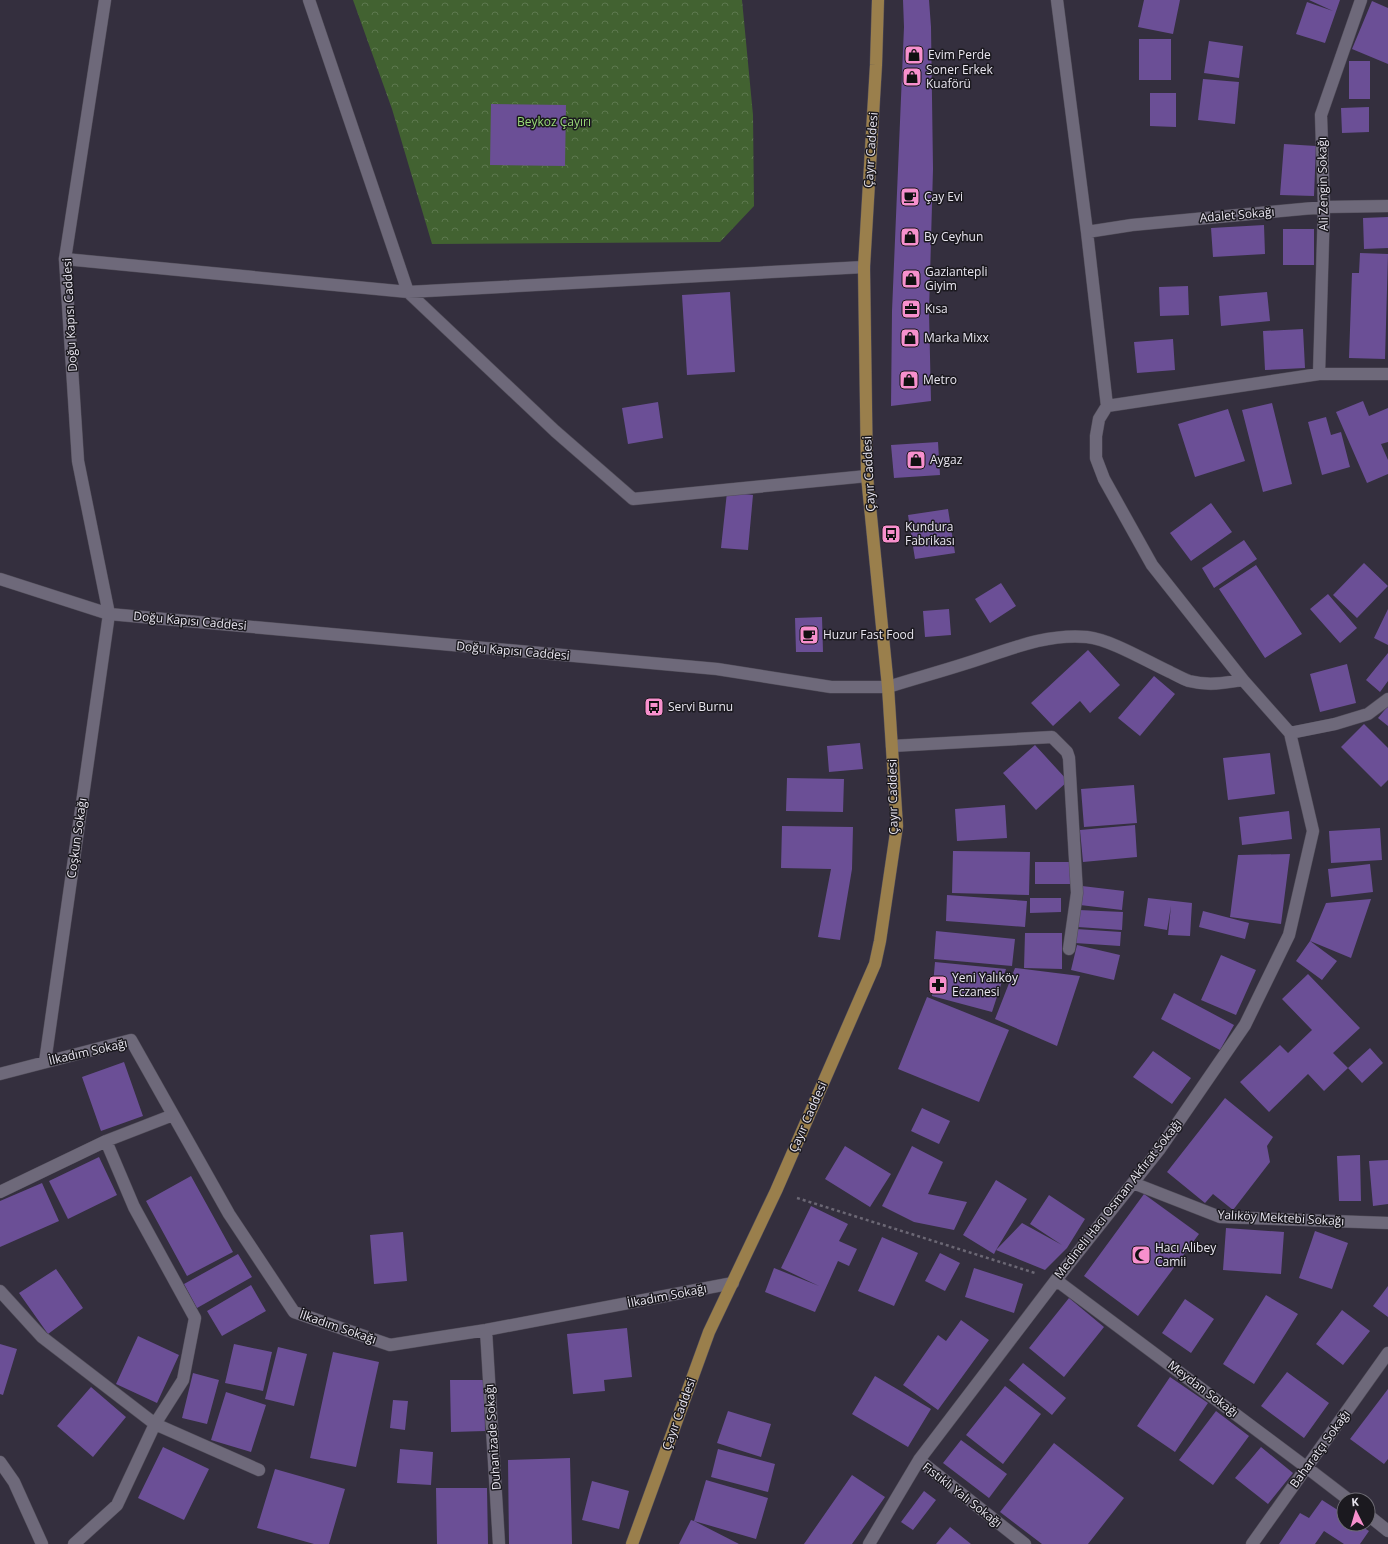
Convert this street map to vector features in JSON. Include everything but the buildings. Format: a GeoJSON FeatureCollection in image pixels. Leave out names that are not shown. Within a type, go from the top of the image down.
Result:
{"type":"FeatureCollection","features":[{"type":"Feature","properties":{"kind":"main road","name":"Çayır Caddesi"},"geometry":{"type":"LineString","coordinates":[[632,1544],[709,1332],[776,1192],[875,964],[880,941],[896,826],[888,687],[868,476],[864,267],[876,65],[878,0]]}},
{"type":"Feature","properties":{"kind":"street","name":"Doğu Kapısı Caddesi"},"geometry":{"type":"LineString","coordinates":[[105,0],[65,259],[78,461],[109,614],[717,669],[831,687],[888,687]]}},
{"type":"Feature","properties":{"kind":"street"},"geometry":{"type":"LineString","coordinates":[[309,0],[408,292],[555,431],[633,499],[868,476]]}},
{"type":"Feature","properties":{"kind":"street"},"geometry":{"type":"LineString","coordinates":[[1057,0],[1087,232],[1107,406],[1319,374],[1388,374]]}},
{"type":"Feature","properties":{"kind":"street","name":"Ali Zengin Sokağı"},"geometry":{"type":"LineString","coordinates":[[1319,374],[1324,207],[1321,116],[1361,0]]}},
{"type":"Feature","properties":{"kind":"street","name":"Adalet Sokağı"},"geometry":{"type":"LineString","coordinates":[[1087,232],[1132,225],[1324,207],[1388,206]]}},
{"type":"Feature","properties":{"kind":"street"},"geometry":{"type":"LineString","coordinates":[[65,259],[408,292],[864,267]]}},
{"type":"Feature","properties":{"kind":"street","name":"Medineli Hacı Osman Akfırat Sokağı"},"geometry":{"type":"LineString","coordinates":[[869,1544],[919,1460],[1056,1280],[1159,1150],[1245,1025],[1289,935],[1313,831],[1290,733],[1243,680],[1152,565],[1104,479],[1096,458],[1096,436],[1099,419],[1107,406]]}},
{"type":"Feature","properties":{"kind":"street"},"geometry":{"type":"LineString","coordinates":[[0,579],[109,614]]}},
{"type":"Feature","properties":{"kind":"street","name":"Coşkun Sokağı"},"geometry":{"type":"LineString","coordinates":[[45,1062],[109,614]]}},
{"type":"Feature","properties":{"kind":"street"},"geometry":{"type":"LineString","coordinates":[[888,687],[963,665],[1033,642],[1068,636],[1089,638],[1108,643],[1189,681],[1206,684],[1221,684],[1243,680]]}},
{"type":"Feature","properties":{"kind":"street"},"geometry":{"type":"LineString","coordinates":[[1290,733],[1335,724],[1368,714],[1388,698]]}},
{"type":"Feature","properties":{"kind":"street"},"geometry":{"type":"LineString","coordinates":[[892,746],[1052,737],[1062,746],[1069,758],[1077,893],[1069,949]]}},
{"type":"Feature","properties":{"kind":"street","name":"İlkadım Sokağı"},"geometry":{"type":"LineString","coordinates":[[0,1074],[131,1040],[229,1214],[294,1312],[390,1345],[486,1330],[733,1283]]}},
{"type":"Feature","properties":{"kind":"street"},"geometry":{"type":"LineString","coordinates":[[0,1192],[106,1141],[173,1115]]}},
{"type":"Feature","properties":{"kind":"street"},"geometry":{"type":"LineString","coordinates":[[74,1544],[117,1505],[155,1424],[183,1380],[195,1318],[134,1207],[106,1141]]}},
{"type":"Feature","properties":{"kind":"street","name":"Yalıköy Mektebi Sokağı"},"geometry":{"type":"LineString","coordinates":[[1132,1183],[1220,1217],[1388,1224]]}},
{"type":"Feature","properties":{"kind":"street","name":"Meydan Sokağı"},"geometry":{"type":"LineString","coordinates":[[1056,1280],[1339,1492]]}},
{"type":"Feature","properties":{"kind":"street"},"geometry":{"type":"LineString","coordinates":[[0,1291],[42,1337],[155,1424],[259,1470]]}},
{"type":"Feature","properties":{"kind":"street","name":"Duhanizade Sokağı"},"geometry":{"type":"LineString","coordinates":[[486,1330],[499,1544]]}},
{"type":"Feature","properties":{"kind":"street","name":"Baharatçı Sokağı"},"geometry":{"type":"LineString","coordinates":[[1252,1544],[1388,1353]]}},
{"type":"Feature","properties":{"kind":"street","name":"Fıstıklı Yalı Sokağı"},"geometry":{"type":"LineString","coordinates":[[919,1460],[1024,1544]]}},
{"type":"Feature","properties":{"kind":"street"},"geometry":{"type":"LineString","coordinates":[[0,1462],[14,1482],[42,1544]]}},
{"type":"Feature","properties":{"kind":"street"},"geometry":{"type":"LineString","coordinates":[[1376,1521],[1388,1531]]}},
{"type":"Feature","properties":{"kind":"path"},"geometry":{"type":"LineString","coordinates":[[776,1192],[1056,1280]]}},
{"type":"Feature","properties":{"kind":"green space","name":"Beykoz Çayırı"},"geometry":{"type":"Polygon","coordinates":[[[353,0],[742,0],[753,115],[754,206],[720,242],[432,244],[392,109],[353,0]]]}},
{"type":"Feature","properties":{"kind":"place","name":"Evim Perde"},"geometry":{"type":"Point","coordinates":[914,55]}},
{"type":"Feature","properties":{"kind":"place","name":"Soner Erkek Kuaförü"},"geometry":{"type":"Point","coordinates":[912,77]}},
{"type":"Feature","properties":{"kind":"place","name":"Çay Evi"},"geometry":{"type":"Point","coordinates":[910,197]}},
{"type":"Feature","properties":{"kind":"place","name":"By Ceyhun"},"geometry":{"type":"Point","coordinates":[910,237]}},
{"type":"Feature","properties":{"kind":"place","name":"Gaziantepli Giyim"},"geometry":{"type":"Point","coordinates":[911,279]}},
{"type":"Feature","properties":{"kind":"place","name":"Kısa"},"geometry":{"type":"Point","coordinates":[911,309]}},
{"type":"Feature","properties":{"kind":"place","name":"Marka Mixx"},"geometry":{"type":"Point","coordinates":[910,338]}},
{"type":"Feature","properties":{"kind":"place","name":"Metro"},"geometry":{"type":"Point","coordinates":[909,380]}},
{"type":"Feature","properties":{"kind":"place","name":"Aygaz"},"geometry":{"type":"Point","coordinates":[916,460]}},
{"type":"Feature","properties":{"kind":"place","name":"Kundura Fabrikası"},"geometry":{"type":"Point","coordinates":[891,534]}},
{"type":"Feature","properties":{"kind":"place","name":"Huzur Fast Food"},"geometry":{"type":"Point","coordinates":[809,635]}},
{"type":"Feature","properties":{"kind":"place","name":"Servi Burnu"},"geometry":{"type":"Point","coordinates":[654,707]}},
{"type":"Feature","properties":{"kind":"place","name":"Yeni Yalıköy Eczanesi"},"geometry":{"type":"Point","coordinates":[938,985]}},
{"type":"Feature","properties":{"kind":"place","name":"Hacı Alibey Camii"},"geometry":{"type":"Point","coordinates":[1141,1255]}}]}
